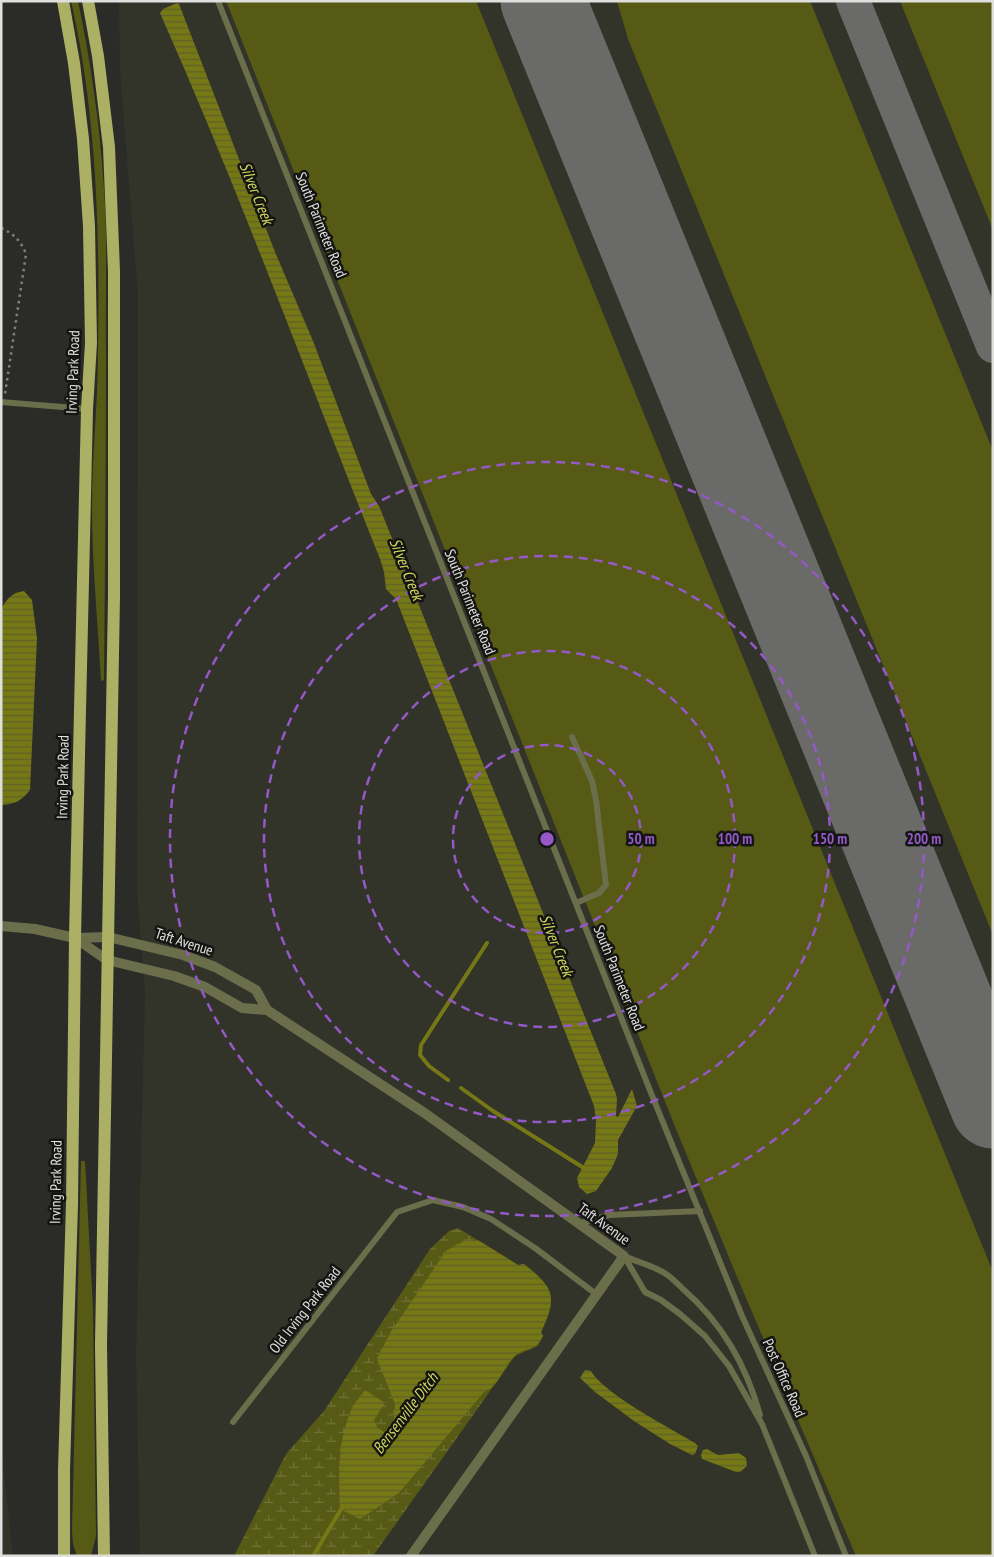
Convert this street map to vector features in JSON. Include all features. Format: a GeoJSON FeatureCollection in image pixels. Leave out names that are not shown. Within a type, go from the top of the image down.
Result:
{"type":"FeatureCollection","features":[{"type":"Feature","properties":{"kind":"main road","name":"Irving Park Road"},"geometry":{"type":"LineString","coordinates":[[63,1],[75,72],[83,139],[89,226],[91,343],[87,409],[75,938],[72,1214],[64,1470],[64,1556]]}},
{"type":"Feature","properties":{"kind":"main road"},"geometry":{"type":"LineString","coordinates":[[88,1],[98,56],[109,146],[114,224],[114,596],[101,1335],[104,1556]]}},
{"type":"Feature","properties":{"kind":"street","name":"Taft Avenue"},"geometry":{"type":"LineString","coordinates":[[1,926],[35,929],[75,938],[108,937],[184,954],[215,967],[256,990],[267,1010],[426,1114],[624,1256]]}},
{"type":"Feature","properties":{"kind":"street","name":"Taft Avenue"},"geometry":{"type":"LineString","coordinates":[[75,938],[107,960],[174,976],[205,987],[242,1008],[267,1010]]}},
{"type":"Feature","properties":{"kind":"street"},"geometry":{"type":"LineString","coordinates":[[411,1556],[624,1256]]}},
{"type":"Feature","properties":{"kind":"lane","name":"South Parimeter Road"},"geometry":{"type":"LineString","coordinates":[[218,1],[651,1093],[700,1211]]}},
{"type":"Feature","properties":{"kind":"lane"},"geometry":{"type":"LineString","coordinates":[[3,402],[87,409]]}},
{"type":"Feature","properties":{"kind":"lane"},"geometry":{"type":"LineString","coordinates":[[572,737],[592,782],[606,885],[599,893],[576,903]]}},
{"type":"Feature","properties":{"kind":"lane","name":"Old Irving Park Road"},"geometry":{"type":"LineString","coordinates":[[233,1422],[397,1212],[432,1200],[463,1207],[490,1219],[520,1238],[596,1294]]}},
{"type":"Feature","properties":{"kind":"lane"},"geometry":{"type":"LineString","coordinates":[[578,1224],[609,1215],[700,1211]]}},
{"type":"Feature","properties":{"kind":"lane","name":"Post Office Road"},"geometry":{"type":"LineString","coordinates":[[700,1211],[742,1316],[806,1456],[846,1556]]}},
{"type":"Feature","properties":{"kind":"lane"},"geometry":{"type":"LineString","coordinates":[[624,1256],[666,1274],[692,1296],[706,1312],[723,1333],[741,1361],[753,1390],[762,1424]]}},
{"type":"Feature","properties":{"kind":"lane","name":"Taft Avenue"},"geometry":{"type":"LineString","coordinates":[[624,1256],[645,1292],[674,1309],[705,1336],[729,1366],[762,1424],[815,1556]]}},
{"type":"Feature","properties":{"kind":"path"},"geometry":{"type":"LineString","coordinates":[[1,228],[11,233],[22,243],[26,254],[3,402]]}},
{"type":"Feature","properties":{"kind":"shaded area"},"geometry":{"type":"Polygon","coordinates":[[[119,1],[993,1],[993,1556],[140,1556],[136,1356],[145,992],[137,890],[138,296],[120,72],[119,1]]]}},
{"type":"Feature","properties":{"kind":"shaded area"},"geometry":{"type":"Polygon","coordinates":[[[1,1446],[13,1556],[1,1556],[1,1446]]]}},
{"type":"Feature","properties":{"kind":"green space"},"geometry":{"type":"Polygon","coordinates":[[[71,1],[78,1],[91,71],[100,142],[105,210],[105,599],[104,680],[101,681],[92,529],[98,371],[97,220],[95,175],[86,87],[71,1]]]}},
{"type":"Feature","properties":{"kind":"green space"},"geometry":{"type":"Polygon","coordinates":[[[226,1],[476,1],[993,1272],[993,1556],[856,1556],[676,1129],[226,1]]]}},
{"type":"Feature","properties":{"kind":"green space"},"geometry":{"type":"Polygon","coordinates":[[[617,1],[810,1],[993,451],[993,935],[628,39],[617,1]]]}},
{"type":"Feature","properties":{"kind":"green space"},"geometry":{"type":"Polygon","coordinates":[[[900,1],[993,1],[993,230],[900,1]]]}},
{"type":"Feature","properties":{"kind":"green space"},"geometry":{"type":"Polygon","coordinates":[[[81,1161],[85,1161],[93,1309],[96,1536],[91,1556],[77,1556],[73,1544],[72,1531],[81,1161]]]}},
{"type":"Feature","properties":{"kind":"green space"},"geometry":{"type":"Polygon","coordinates":[[[458,1228],[518,1265],[524,1264],[547,1287],[551,1301],[550,1310],[541,1332],[543,1336],[538,1346],[515,1356],[373,1556],[234,1556],[286,1454],[324,1411],[430,1249],[449,1231],[458,1228]]]}},
{"type":"Feature","properties":{"kind":"water"},"geometry":{"type":"Polygon","coordinates":[[[177,3],[275,252],[313,341],[371,494],[379,506],[616,1094],[616,1116],[618,1117],[632,1089],[637,1106],[618,1140],[618,1154],[612,1168],[596,1191],[587,1194],[579,1187],[577,1178],[595,1143],[596,1120],[594,1106],[396,599],[386,589],[380,559],[246,217],[160,13],[163,9],[177,3]]]}},
{"type":"Feature","properties":{"kind":"water"},"geometry":{"type":"Polygon","coordinates":[[[24,591],[32,600],[37,638],[30,790],[18,801],[1,805],[1,609],[10,597],[24,591]]]}},
{"type":"Feature","properties":{"kind":"water"},"geometry":{"type":"Polygon","coordinates":[[[478,1240],[518,1265],[524,1264],[547,1287],[551,1301],[550,1310],[541,1332],[543,1336],[536,1345],[519,1353],[511,1360],[494,1385],[484,1392],[399,1493],[360,1519],[340,1509],[339,1472],[341,1448],[350,1413],[365,1390],[385,1403],[374,1420],[377,1427],[385,1433],[393,1430],[395,1404],[377,1359],[390,1333],[446,1251],[464,1241],[478,1240]]]}},
{"type":"Feature","properties":{"kind":"water"},"geometry":{"type":"Polygon","coordinates":[[[585,1370],[591,1371],[609,1390],[623,1400],[695,1443],[698,1446],[695,1454],[692,1455],[670,1444],[634,1421],[595,1392],[580,1378],[585,1370]]]}},
{"type":"Feature","properties":{"kind":"water"},"geometry":{"type":"Polygon","coordinates":[[[707,1449],[718,1455],[739,1453],[746,1458],[747,1466],[740,1472],[736,1472],[702,1459],[703,1450],[707,1449]]]}},
{"type":"Feature","properties":{"kind":"waterway"},"geometry":{"type":"LineString","coordinates":[[448,1080],[429,1066],[420,1055],[421,1045],[487,943]]}},
{"type":"Feature","properties":{"kind":"waterway"},"geometry":{"type":"LineString","coordinates":[[461,1088],[493,1111],[587,1170]]}},
{"type":"Feature","properties":{"kind":"waterway","name":"Bensenville Ditch"},"geometry":{"type":"LineString","coordinates":[[313,1556],[343,1506]]}},
{"type":"Feature","properties":{"kind":"taxiway"},"geometry":{"type":"LineString","coordinates":[[549,1],[577,86]]}},
{"type":"Feature","properties":{"kind":"taxiway"},"geometry":{"type":"LineString","coordinates":[[853,1],[993,346]]}},
{"type":"Feature","properties":{"kind":"runway"},"geometry":{"type":"LineString","coordinates":[[543,1],[993,1106]]}},
{"type":"Feature","properties":{"kind":"water label","name":"Silver Creek"},"geometry":{"type":"Point","coordinates":[257,193]}},
{"type":"Feature","properties":{"kind":"water label","name":"Silver Creek"},"geometry":{"type":"Point","coordinates":[407,569]}},
{"type":"Feature","properties":{"kind":"water label","name":"Silver Creek"},"geometry":{"type":"Point","coordinates":[557,945]}}]}
